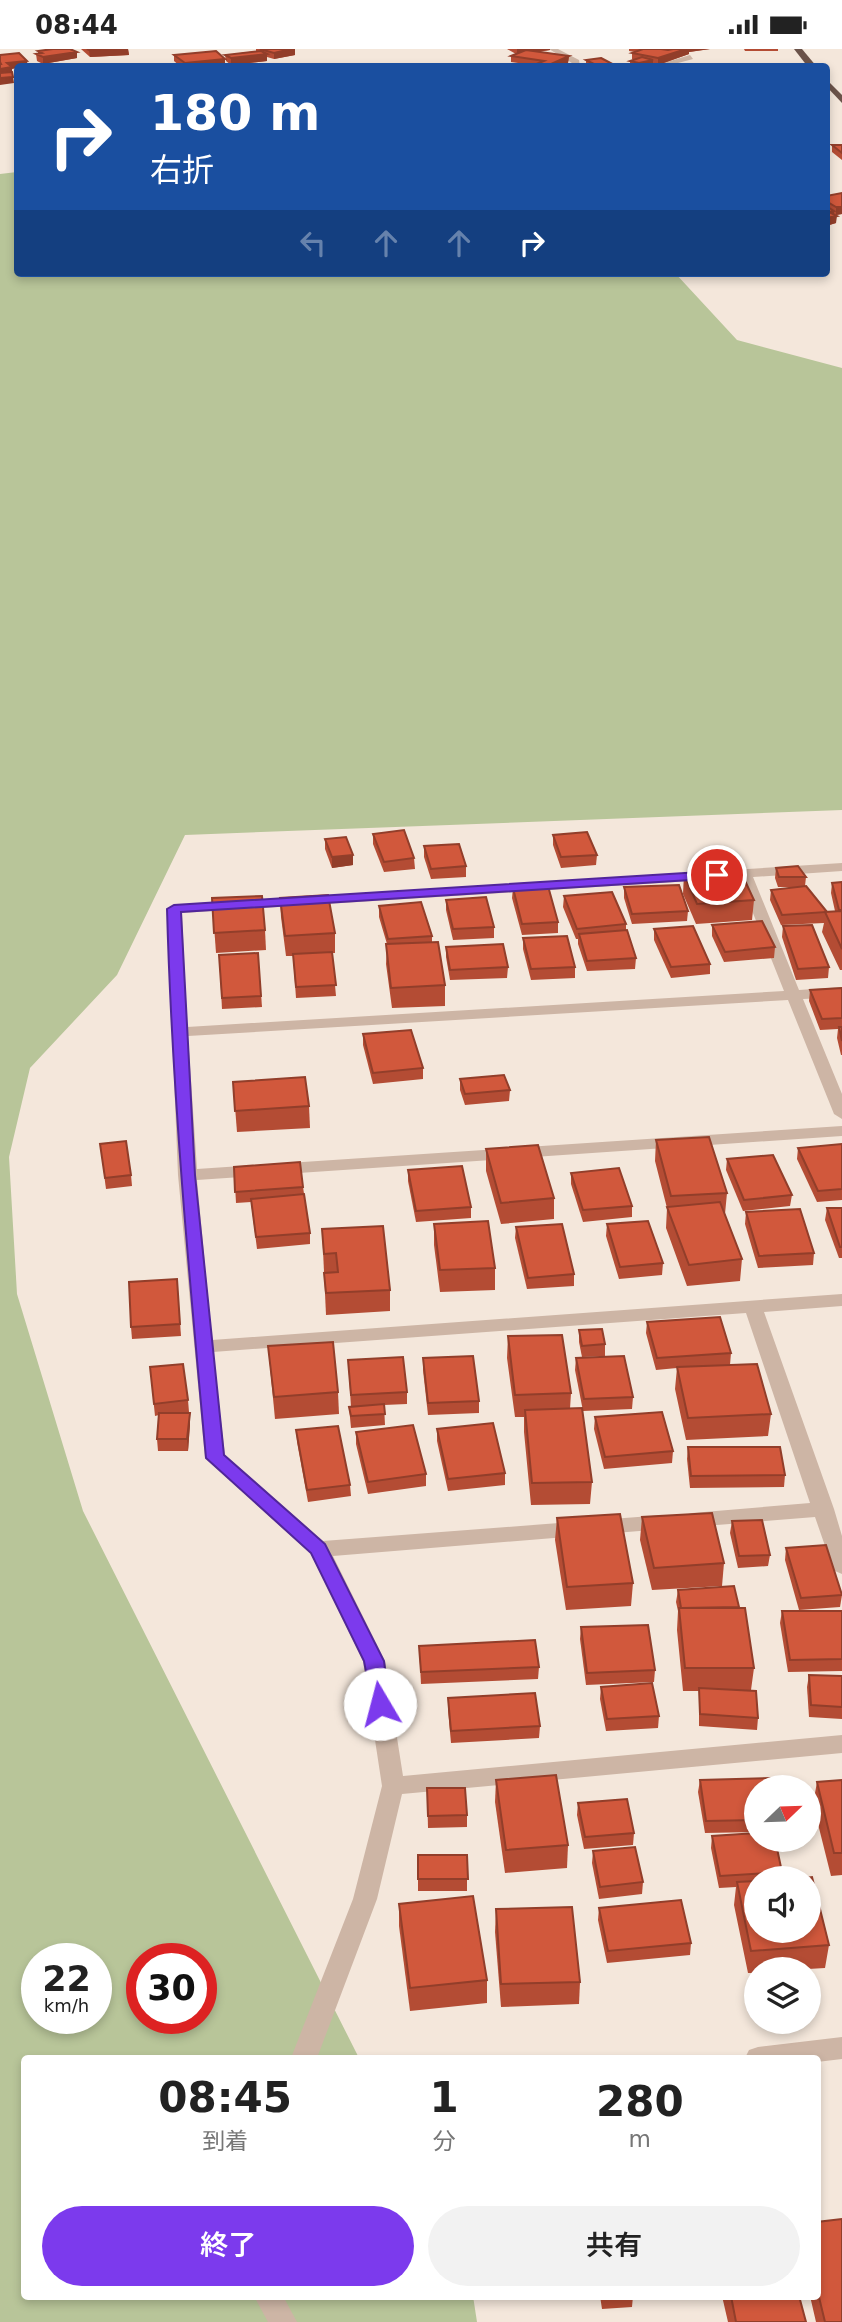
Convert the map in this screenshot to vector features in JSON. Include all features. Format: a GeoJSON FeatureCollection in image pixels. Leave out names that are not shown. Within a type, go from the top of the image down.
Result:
{"type":"FeatureCollection","features":[{"type":"Feature","properties":{"kind":"highway"},"geometry":{"type":"LineString","coordinates":[[798,49],[810,63]]}},
{"type":"Feature","properties":{"kind":"highway"},"geometry":{"type":"LineString","coordinates":[[830,86],[842,100]]}},
{"type":"Feature","properties":{"kind":"street"},"geometry":{"type":"LineString","coordinates":[[553,49],[576,63]]}},
{"type":"Feature","properties":{"kind":"street"},"geometry":{"type":"LineString","coordinates":[[668,63],[690,57]]}},
{"type":"Feature","properties":{"kind":"street"},"geometry":{"type":"LineString","coordinates":[[305,2055],[365,1899],[393,1786],[374,1661],[319,1549],[215,1458],[187,1175],[174,909],[842,866]]}},
{"type":"Feature","properties":{"kind":"street"},"geometry":{"type":"LineString","coordinates":[[744,873],[842,1114]]}},
{"type":"Feature","properties":{"kind":"street"},"geometry":{"type":"LineString","coordinates":[[178,1032],[842,992]]}},
{"type":"Feature","properties":{"kind":"street"},"geometry":{"type":"LineString","coordinates":[[187,1175],[842,1131]]}},
{"type":"Feature","properties":{"kind":"street"},"geometry":{"type":"LineString","coordinates":[[202,1347],[842,1300]]}},
{"type":"Feature","properties":{"kind":"street"},"geometry":{"type":"LineString","coordinates":[[753,1306],[842,1566]]}},
{"type":"Feature","properties":{"kind":"street"},"geometry":{"type":"LineString","coordinates":[[319,1549],[824,1509]]}},
{"type":"Feature","properties":{"kind":"street"},"geometry":{"type":"LineString","coordinates":[[393,1786],[842,1745]]}},
{"type":"Feature","properties":{"kind":"street"},"geometry":{"type":"LineString","coordinates":[[786,2055],[842,2049]]}},
{"type":"Feature","properties":{"kind":"street"},"geometry":{"type":"LineString","coordinates":[[270,2300],[283,2322]]}},
{"type":"Feature","properties":{"kind":"green space"},"geometry":{"type":"Polygon","coordinates":[[[14,172],[14,277],[679,277],[737,340],[842,368],[842,810],[185,835],[117,975],[30,1068],[9,1157],[17,1294],[83,1511],[357,2055],[21,2055],[21,2300],[474,2300],[477,2322],[0,2322],[0,174],[14,172]]]}},
{"type":"Feature","properties":{"kind":"building"},"geometry":{"type":"Polygon","coordinates":[[[70,49],[77,52],[43,57],[36,54],[42,53],[38,51],[70,49]]]}},
{"type":"Feature","properties":{"kind":"building"},"geometry":{"type":"Polygon","coordinates":[[[260,49],[291,49],[274,53],[260,49]]]}},
{"type":"Feature","properties":{"kind":"building"},"geometry":{"type":"Polygon","coordinates":[[[643,49],[686,49],[658,58],[632,53],[643,49]]]}},
{"type":"Feature","properties":{"kind":"building"},"geometry":{"type":"Polygon","coordinates":[[[526,50],[569,56],[553,63],[539,63],[544,61],[511,56],[526,50]]]}},
{"type":"Feature","properties":{"kind":"building"},"geometry":{"type":"Polygon","coordinates":[[[216,51],[225,59],[185,63],[174,55],[216,51]]]}},
{"type":"Feature","properties":{"kind":"building"},"geometry":{"type":"Polygon","coordinates":[[[261,51],[267,54],[231,58],[225,55],[261,51]]]}},
{"type":"Feature","properties":{"kind":"building"},"geometry":{"type":"Polygon","coordinates":[[[19,53],[27,61],[7,63],[12,67],[0,69],[0,55],[19,53]]]}},
{"type":"Feature","properties":{"kind":"building"},"geometry":{"type":"Polygon","coordinates":[[[642,57],[653,60],[639,63],[630,61],[642,57]]]}},
{"type":"Feature","properties":{"kind":"building"},"geometry":{"type":"Polygon","coordinates":[[[601,58],[610,63],[592,63],[586,60],[601,58]]]}},
{"type":"Feature","properties":{"kind":"building"},"geometry":{"type":"Polygon","coordinates":[[[12,72],[13,77],[0,78],[0,73],[12,72]]]}},
{"type":"Feature","properties":{"kind":"building"},"geometry":{"type":"Polygon","coordinates":[[[832,145],[842,145],[842,153],[832,145]]]}},
{"type":"Feature","properties":{"kind":"building"},"geometry":{"type":"Polygon","coordinates":[[[842,193],[842,207],[830,203],[830,195],[842,193]]]}},
{"type":"Feature","properties":{"kind":"building"},"geometry":{"type":"Polygon","coordinates":[[[404,830],[414,858],[384,862],[373,834],[404,830]]]}},
{"type":"Feature","properties":{"kind":"building"},"geometry":{"type":"Polygon","coordinates":[[[587,832],[597,855],[561,857],[553,835],[587,832]]]}},
{"type":"Feature","properties":{"kind":"building"},"geometry":{"type":"Polygon","coordinates":[[[346,837],[353,855],[332,857],[325,839],[346,837]]]}},
{"type":"Feature","properties":{"kind":"building"},"geometry":{"type":"Polygon","coordinates":[[[459,844],[466,866],[431,869],[424,846],[459,844]]]}},
{"type":"Feature","properties":{"kind":"building"},"geometry":{"type":"Polygon","coordinates":[[[798,866],[806,877],[779,877],[776,868],[798,866]]]}},
{"type":"Feature","properties":{"kind":"building"},"geometry":{"type":"Polygon","coordinates":[[[740,870],[754,900],[697,904],[684,874],[740,870]]]}},
{"type":"Feature","properties":{"kind":"building"},"geometry":{"type":"Polygon","coordinates":[[[842,882],[842,910],[839,910],[832,883],[842,882]]]}},
{"type":"Feature","properties":{"kind":"building"},"geometry":{"type":"Polygon","coordinates":[[[679,885],[688,911],[632,914],[624,887],[679,885]]]}},
{"type":"Feature","properties":{"kind":"building"},"geometry":{"type":"Polygon","coordinates":[[[548,886],[558,922],[522,924],[513,888],[548,886]]]}},
{"type":"Feature","properties":{"kind":"building"},"geometry":{"type":"Polygon","coordinates":[[[806,886],[827,912],[782,915],[771,890],[806,886]]]}},
{"type":"Feature","properties":{"kind":"building"},"geometry":{"type":"Polygon","coordinates":[[[612,892],[626,924],[577,929],[564,896],[612,892]]]}},
{"type":"Feature","properties":{"kind":"building"},"geometry":{"type":"Polygon","coordinates":[[[328,895],[335,933],[285,936],[280,898],[328,895]]]}},
{"type":"Feature","properties":{"kind":"building"},"geometry":{"type":"Polygon","coordinates":[[[262,896],[265,930],[214,933],[212,898],[262,896]]]}},
{"type":"Feature","properties":{"kind":"building"},"geometry":{"type":"Polygon","coordinates":[[[486,897],[494,927],[453,929],[446,900],[486,897]]]}},
{"type":"Feature","properties":{"kind":"building"},"geometry":{"type":"Polygon","coordinates":[[[421,902],[432,936],[388,939],[379,906],[421,902]]]}},
{"type":"Feature","properties":{"kind":"building"},"geometry":{"type":"Polygon","coordinates":[[[842,911],[842,949],[825,912],[842,911]]]}},
{"type":"Feature","properties":{"kind":"building"},"geometry":{"type":"Polygon","coordinates":[[[762,921],[775,947],[725,952],[712,925],[762,921]]]}},
{"type":"Feature","properties":{"kind":"building"},"geometry":{"type":"Polygon","coordinates":[[[812,925],[829,967],[798,969],[783,926],[812,925]]]}},
{"type":"Feature","properties":{"kind":"building"},"geometry":{"type":"Polygon","coordinates":[[[693,926],[710,964],[671,967],[654,929],[693,926]]]}},
{"type":"Feature","properties":{"kind":"building"},"geometry":{"type":"Polygon","coordinates":[[[627,930],[636,958],[587,961],[579,934],[627,930]]]}},
{"type":"Feature","properties":{"kind":"building"},"geometry":{"type":"Polygon","coordinates":[[[567,936],[575,967],[531,969],[523,938],[567,936]]]}},
{"type":"Feature","properties":{"kind":"building"},"geometry":{"type":"Polygon","coordinates":[[[438,942],[445,985],[391,988],[386,944],[438,942]]]}},
{"type":"Feature","properties":{"kind":"building"},"geometry":{"type":"Polygon","coordinates":[[[503,944],[508,967],[450,970],[446,947],[503,944]]]}},
{"type":"Feature","properties":{"kind":"building"},"geometry":{"type":"Polygon","coordinates":[[[332,952],[336,985],[296,987],[293,954],[332,952]]]}},
{"type":"Feature","properties":{"kind":"building"},"geometry":{"type":"Polygon","coordinates":[[[258,953],[261,996],[222,998],[219,955],[258,953]]]}},
{"type":"Feature","properties":{"kind":"building"},"geometry":{"type":"Polygon","coordinates":[[[842,988],[842,1018],[822,1019],[810,990],[842,988]]]}},
{"type":"Feature","properties":{"kind":"building"},"geometry":{"type":"Polygon","coordinates":[[[411,1030],[423,1068],[373,1073],[363,1034],[411,1030]]]}},
{"type":"Feature","properties":{"kind":"building"},"geometry":{"type":"Polygon","coordinates":[[[504,1075],[510,1090],[465,1094],[460,1079],[504,1075]]]}},
{"type":"Feature","properties":{"kind":"building"},"geometry":{"type":"Polygon","coordinates":[[[305,1077],[309,1106],[235,1111],[233,1082],[305,1077]]]}},
{"type":"Feature","properties":{"kind":"building"},"geometry":{"type":"Polygon","coordinates":[[[709,1137],[727,1193],[671,1196],[656,1140],[709,1137]]]}},
{"type":"Feature","properties":{"kind":"building"},"geometry":{"type":"Polygon","coordinates":[[[126,1141],[131,1175],[105,1178],[100,1144],[126,1141]]]}},
{"type":"Feature","properties":{"kind":"building"},"geometry":{"type":"Polygon","coordinates":[[[842,1144],[842,1189],[818,1191],[798,1148],[842,1144]]]}},
{"type":"Feature","properties":{"kind":"building"},"geometry":{"type":"Polygon","coordinates":[[[538,1145],[554,1198],[501,1203],[486,1149],[538,1145]]]}},
{"type":"Feature","properties":{"kind":"building"},"geometry":{"type":"Polygon","coordinates":[[[773,1155],[792,1195],[744,1200],[727,1159],[773,1155]]]}},
{"type":"Feature","properties":{"kind":"building"},"geometry":{"type":"Polygon","coordinates":[[[300,1162],[303,1187],[235,1192],[234,1167],[300,1162]]]}},
{"type":"Feature","properties":{"kind":"building"},"geometry":{"type":"Polygon","coordinates":[[[462,1166],[471,1207],[416,1211],[408,1170],[462,1166]]]}},
{"type":"Feature","properties":{"kind":"building"},"geometry":{"type":"Polygon","coordinates":[[[619,1168],[632,1206],[583,1210],[571,1173],[619,1168]]]}},
{"type":"Feature","properties":{"kind":"building"},"geometry":{"type":"Polygon","coordinates":[[[304,1194],[310,1233],[256,1237],[251,1199],[304,1194]]]}},
{"type":"Feature","properties":{"kind":"building"},"geometry":{"type":"Polygon","coordinates":[[[720,1202],[742,1259],[689,1265],[667,1207],[720,1202]]]}},
{"type":"Feature","properties":{"kind":"building"},"geometry":{"type":"Polygon","coordinates":[[[827,1208],[842,1208],[842,1247],[840,1247],[827,1208]]]}},
{"type":"Feature","properties":{"kind":"building"},"geometry":{"type":"Polygon","coordinates":[[[800,1209],[814,1253],[759,1256],[746,1212],[800,1209]]]}},
{"type":"Feature","properties":{"kind":"building"},"geometry":{"type":"Polygon","coordinates":[[[488,1221],[495,1268],[440,1270],[434,1224],[488,1221]]]}},
{"type":"Feature","properties":{"kind":"building"},"geometry":{"type":"Polygon","coordinates":[[[648,1221],[663,1263],[620,1267],[607,1224],[648,1221]]]}},
{"type":"Feature","properties":{"kind":"building"},"geometry":{"type":"Polygon","coordinates":[[[562,1224],[574,1274],[528,1278],[516,1227],[562,1224]]]}},
{"type":"Feature","properties":{"kind":"building"},"geometry":{"type":"Polygon","coordinates":[[[383,1226],[390,1290],[326,1293],[324,1273],[338,1272],[336,1253],[324,1254],[322,1229],[383,1226]]]}},
{"type":"Feature","properties":{"kind":"building"},"geometry":{"type":"Polygon","coordinates":[[[177,1279],[180,1324],[131,1327],[129,1282],[177,1279]]]}},
{"type":"Feature","properties":{"kind":"building"},"geometry":{"type":"Polygon","coordinates":[[[720,1317],[731,1353],[657,1358],[647,1322],[720,1317]]]}},
{"type":"Feature","properties":{"kind":"building"},"geometry":{"type":"Polygon","coordinates":[[[602,1329],[605,1344],[582,1346],[579,1330],[602,1329]]]}},
{"type":"Feature","properties":{"kind":"building"},"geometry":{"type":"Polygon","coordinates":[[[562,1335],[571,1393],[515,1395],[508,1336],[562,1335]]]}},
{"type":"Feature","properties":{"kind":"building"},"geometry":{"type":"Polygon","coordinates":[[[333,1342],[338,1392],[274,1397],[268,1346],[333,1342]]]}},
{"type":"Feature","properties":{"kind":"building"},"geometry":{"type":"Polygon","coordinates":[[[473,1356],[479,1401],[428,1403],[423,1358],[473,1356]]]}},
{"type":"Feature","properties":{"kind":"building"},"geometry":{"type":"Polygon","coordinates":[[[624,1356],[633,1397],[584,1399],[576,1358],[624,1356]]]}},
{"type":"Feature","properties":{"kind":"building"},"geometry":{"type":"Polygon","coordinates":[[[403,1357],[407,1392],[351,1395],[348,1360],[403,1357]]]}},
{"type":"Feature","properties":{"kind":"building"},"geometry":{"type":"Polygon","coordinates":[[[183,1364],[188,1400],[154,1404],[150,1367],[183,1364]]]}},
{"type":"Feature","properties":{"kind":"building"},"geometry":{"type":"Polygon","coordinates":[[[757,1364],[771,1414],[688,1418],[677,1367],[757,1364]]]}},
{"type":"Feature","properties":{"kind":"building"},"geometry":{"type":"Polygon","coordinates":[[[384,1404],[385,1414],[351,1416],[349,1407],[384,1404]]]}},
{"type":"Feature","properties":{"kind":"building"},"geometry":{"type":"Polygon","coordinates":[[[582,1408],[592,1482],[532,1483],[525,1410],[582,1408]]]}},
{"type":"Feature","properties":{"kind":"building"},"geometry":{"type":"Polygon","coordinates":[[[662,1412],[673,1451],[605,1457],[595,1417],[662,1412]]]}},
{"type":"Feature","properties":{"kind":"building"},"geometry":{"type":"Polygon","coordinates":[[[159,1413],[190,1413],[187,1439],[157,1439],[159,1413]]]}},
{"type":"Feature","properties":{"kind":"building"},"geometry":{"type":"Polygon","coordinates":[[[493,1423],[505,1473],[448,1479],[437,1429],[493,1423]]]}},
{"type":"Feature","properties":{"kind":"building"},"geometry":{"type":"Polygon","coordinates":[[[413,1425],[426,1474],[368,1482],[356,1432],[413,1425]]]}},
{"type":"Feature","properties":{"kind":"building"},"geometry":{"type":"Polygon","coordinates":[[[338,1426],[350,1485],[307,1490],[296,1430],[338,1426]]]}},
{"type":"Feature","properties":{"kind":"building"},"geometry":{"type":"Polygon","coordinates":[[[688,1447],[780,1447],[785,1475],[691,1476],[688,1447]]]}},
{"type":"Feature","properties":{"kind":"building"},"geometry":{"type":"Polygon","coordinates":[[[712,1513],[724,1563],[654,1568],[642,1517],[712,1513]]]}},
{"type":"Feature","properties":{"kind":"building"},"geometry":{"type":"Polygon","coordinates":[[[620,1514],[633,1583],[567,1587],[557,1518],[620,1514]]]}},
{"type":"Feature","properties":{"kind":"building"},"geometry":{"type":"Polygon","coordinates":[[[762,1520],[770,1555],[739,1556],[732,1521],[762,1520]]]}},
{"type":"Feature","properties":{"kind":"building"},"geometry":{"type":"Polygon","coordinates":[[[826,1545],[842,1595],[801,1598],[786,1548],[826,1545]]]}},
{"type":"Feature","properties":{"kind":"building"},"geometry":{"type":"Polygon","coordinates":[[[734,1586],[739,1607],[681,1608],[678,1590],[734,1586]]]}},
{"type":"Feature","properties":{"kind":"building"},"geometry":{"type":"Polygon","coordinates":[[[679,1608],[745,1608],[754,1668],[685,1668],[679,1608]]]}},
{"type":"Feature","properties":{"kind":"building"},"geometry":{"type":"Polygon","coordinates":[[[782,1611],[842,1611],[842,1659],[790,1660],[782,1611]]]}},
{"type":"Feature","properties":{"kind":"building"},"geometry":{"type":"Polygon","coordinates":[[[648,1625],[655,1670],[587,1673],[581,1627],[648,1625]]]}},
{"type":"Feature","properties":{"kind":"building"},"geometry":{"type":"Polygon","coordinates":[[[535,1640],[539,1667],[421,1672],[419,1646],[535,1640]]]}},
{"type":"Feature","properties":{"kind":"building"},"geometry":{"type":"Polygon","coordinates":[[[809,1675],[842,1676],[842,1707],[811,1705],[809,1675]]]}},
{"type":"Feature","properties":{"kind":"building"},"geometry":{"type":"Polygon","coordinates":[[[652,1683],[659,1716],[607,1719],[601,1687],[652,1683]]]}},
{"type":"Feature","properties":{"kind":"building"},"geometry":{"type":"Polygon","coordinates":[[[699,1688],[756,1691],[758,1718],[700,1714],[699,1688]]]}},
{"type":"Feature","properties":{"kind":"building"},"geometry":{"type":"Polygon","coordinates":[[[535,1693],[540,1726],[451,1731],[448,1698],[535,1693]]]}},
{"type":"Feature","properties":{"kind":"building"},"geometry":{"type":"Polygon","coordinates":[[[556,1775],[568,1845],[506,1850],[496,1780],[556,1775]]]}},
{"type":"Feature","properties":{"kind":"building"},"geometry":{"type":"Polygon","coordinates":[[[744,1779],[744,1820],[706,1821],[700,1780],[744,1779]]]}},
{"type":"Feature","properties":{"kind":"building"},"geometry":{"type":"Polygon","coordinates":[[[842,1780],[842,1853],[834,1853],[821,1799],[821,1782],[842,1780]]]}},
{"type":"Feature","properties":{"kind":"building"},"geometry":{"type":"Polygon","coordinates":[[[427,1788],[465,1788],[467,1815],[428,1816],[427,1788]]]}},
{"type":"Feature","properties":{"kind":"building"},"geometry":{"type":"Polygon","coordinates":[[[627,1799],[634,1833],[585,1837],[578,1803],[627,1799]]]}},
{"type":"Feature","properties":{"kind":"building"},"geometry":{"type":"Polygon","coordinates":[[[744,1834],[744,1852],[778,1852],[781,1866],[744,1866],[744,1874],[720,1876],[712,1836],[744,1834]]]}},
{"type":"Feature","properties":{"kind":"building"},"geometry":{"type":"Polygon","coordinates":[[[635,1847],[643,1882],[600,1887],[593,1851],[635,1847]]]}},
{"type":"Feature","properties":{"kind":"building"},"geometry":{"type":"Polygon","coordinates":[[[418,1855],[467,1855],[468,1879],[418,1879],[418,1855]]]}},
{"type":"Feature","properties":{"kind":"building"},"geometry":{"type":"Polygon","coordinates":[[[737,1882],[744,1882],[744,1916],[737,1882]]]}},
{"type":"Feature","properties":{"kind":"building"},"geometry":{"type":"Polygon","coordinates":[[[473,1896],[487,1980],[410,1988],[399,1904],[473,1896]]]}},
{"type":"Feature","properties":{"kind":"building"},"geometry":{"type":"Polygon","coordinates":[[[681,1900],[691,1943],[608,1951],[599,1908],[681,1900]]]}},
{"type":"Feature","properties":{"kind":"building"},"geometry":{"type":"Polygon","coordinates":[[[572,1907],[580,1982],[501,1984],[496,1909],[572,1907]]]}},
{"type":"Feature","properties":{"kind":"building"},"geometry":{"type":"Polygon","coordinates":[[[821,1913],[829,1945],[751,1951],[749,1943],[821,1943],[821,1913]]]}},
{"type":"Feature","properties":{"kind":"building"},"geometry":{"type":"Polygon","coordinates":[[[842,2219],[842,2322],[825,2322],[820,2300],[821,2222],[842,2219]]]}},
{"type":"Feature","properties":{"kind":"building"},"geometry":{"type":"Polygon","coordinates":[[[732,2300],[800,2300],[806,2322],[736,2322],[732,2300]]]}},
{"type":"Feature","properties":{"kind":"route"},"geometry":{"type":"LineString","coordinates":[[380,1704],[374,1661],[319,1549],[215,1458],[187,1175],[174,909],[717,875]]}}]}
